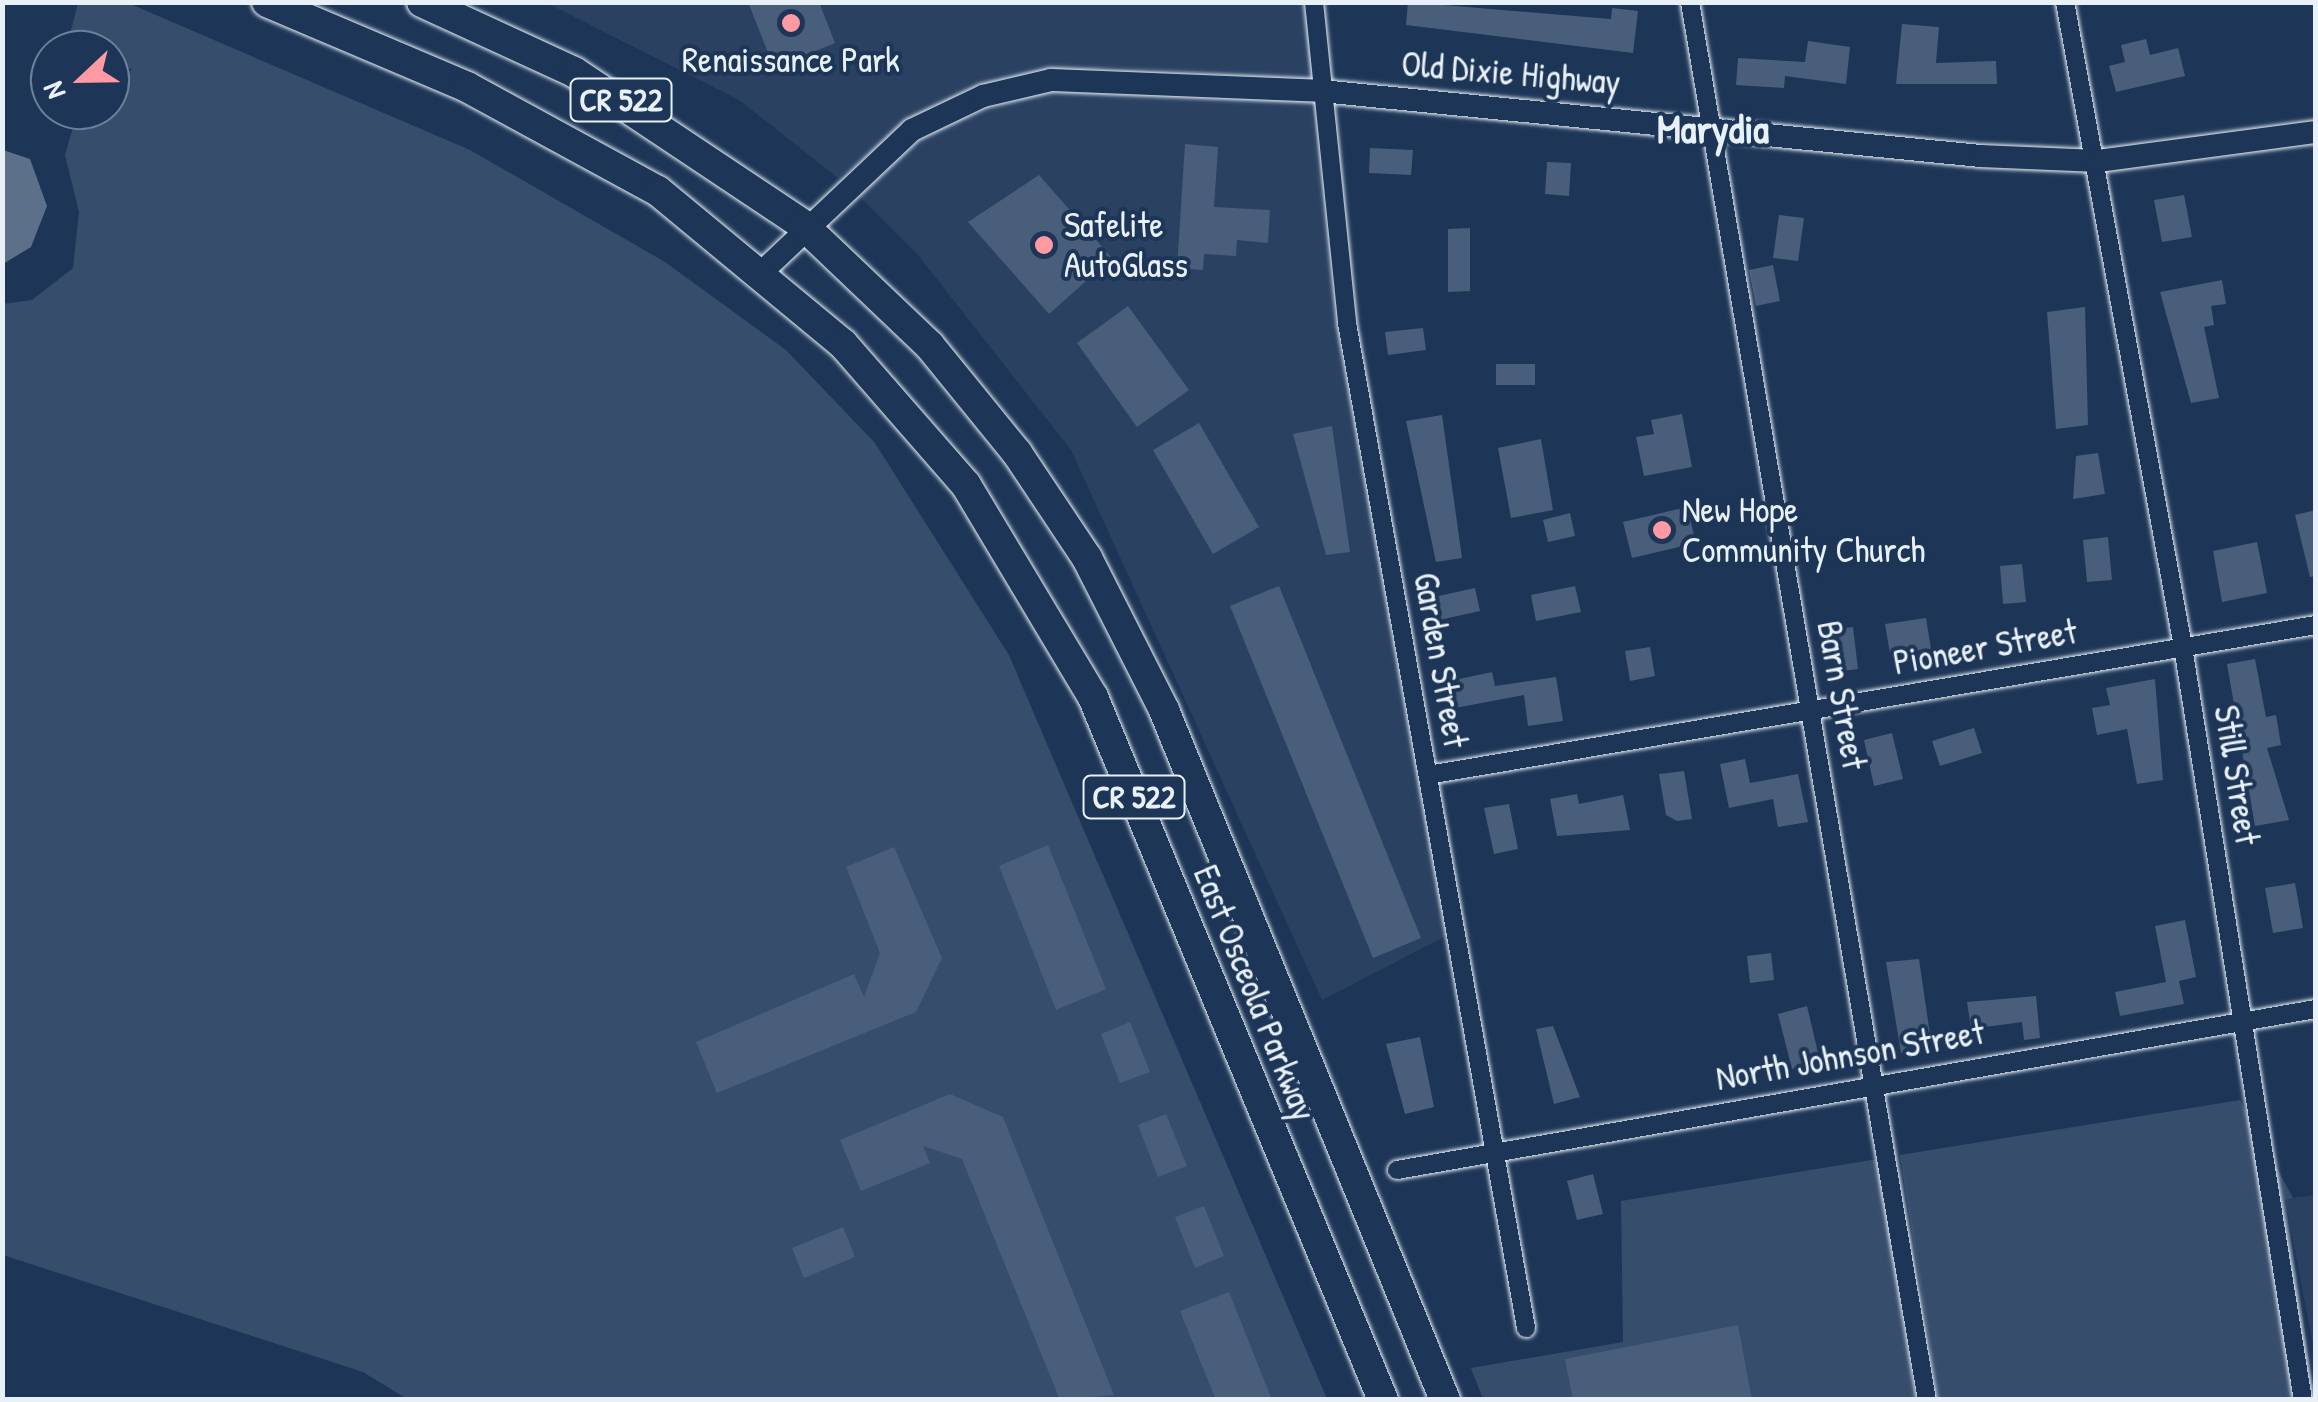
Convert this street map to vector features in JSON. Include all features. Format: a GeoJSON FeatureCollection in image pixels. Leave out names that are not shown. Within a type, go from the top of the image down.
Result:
{"type":"FeatureCollection","features":[{"type":"Feature","properties":{"kind":"main road","name":"East Osceola Parkway"},"geometry":{"type":"LineString","coordinates":[[267,2],[603,157],[764,271],[920,429],[1054,622],[1383,1400]]}},
{"type":"Feature","properties":{"kind":"main road","name":"East Osceola Parkway"},"geometry":{"type":"LineString","coordinates":[[422,2],[618,98],[803,226],[972,397],[1114,608],[1445,1400]]}},
{"type":"Feature","properties":{"kind":"street","name":"Garden Street"},"geometry":{"type":"LineString","coordinates":[[1314,2],[1347,323],[1526,1328]]}},
{"type":"Feature","properties":{"kind":"street","name":"Barn Street"},"geometry":{"type":"LineString","coordinates":[[1690,2],[1877,1081],[1927,1400]]}},
{"type":"Feature","properties":{"kind":"street","name":"Still Street"},"geometry":{"type":"LineString","coordinates":[[2065,2],[2098,161],[2183,647],[2303,1400]]}},
{"type":"Feature","properties":{"kind":"street","name":"Old Dixie Highway"},"geometry":{"type":"LineString","coordinates":[[764,271],[803,226],[912,130],[1010,87],[1104,77],[1321,90],[2098,161],[2316,132]]}},
{"type":"Feature","properties":{"kind":"street","name":"Pioneer Street"},"geometry":{"type":"LineString","coordinates":[[1428,775],[2316,625]]}},
{"type":"Feature","properties":{"kind":"street","name":"North Johnson Street"},"geometry":{"type":"LineString","coordinates":[[1397,1170],[1877,1081],[2316,1008]]}},
{"type":"Feature","properties":{"kind":"shaded area"},"geometry":{"type":"Polygon","coordinates":[[[78,3],[128,3],[470,150],[665,262],[786,350],[875,443],[1009,655],[1327,1399],[407,1399],[363,1372],[3,1255],[2,304],[32,300],[73,268],[79,212],[65,155],[72,130],[130,130],[130,30],[71,30],[78,3]]]}},
{"type":"Feature","properties":{"kind":"shaded area"},"geometry":{"type":"Polygon","coordinates":[[[547,3],[1303,3],[1314,61],[1312,80],[1115,67],[1009,77],[931,107],[838,178],[739,100],[547,3]]]}},
{"type":"Feature","properties":{"kind":"shaded area"},"geometry":{"type":"Polygon","coordinates":[[[1052,90],[1310,100],[1336,325],[1448,935],[1322,1000],[1071,450],[918,255],[854,191],[942,124],[1052,90]]]}},
{"type":"Feature","properties":{"kind":"shaded area"},"geometry":{"type":"Polygon","coordinates":[[[3,150],[30,159],[47,206],[31,247],[3,264],[3,150]]]}},
{"type":"Feature","properties":{"kind":"shaded area"},"geometry":{"type":"Polygon","coordinates":[[[2240,1100],[2293,1198],[2285,1200],[2315,1399],[1938,1399],[1900,1155],[2240,1100]]]}},
{"type":"Feature","properties":{"kind":"shaded area"},"geometry":{"type":"Polygon","coordinates":[[[1878,1159],[1916,1399],[1483,1399],[1471,1368],[1623,1342],[1621,1201],[1878,1159]]]}},
{"type":"Feature","properties":{"kind":"shaded area"},"geometry":{"type":"Polygon","coordinates":[[[2315,1195],[2315,1355],[2285,1199],[2315,1195]]]}},
{"type":"Feature","properties":{"kind":"building","name":"Renaissance Park"},"geometry":{"type":"Polygon","coordinates":[[[748,2],[819,2],[835,43],[774,68],[748,2]]]}},
{"type":"Feature","properties":{"kind":"building"},"geometry":{"type":"Polygon","coordinates":[[[1408,2],[1611,19],[1612,8],[1638,11],[1633,53],[1406,25],[1408,2]]]}},
{"type":"Feature","properties":{"kind":"building"},"geometry":{"type":"Polygon","coordinates":[[[1902,24],[1939,27],[1936,63],[1996,61],[1997,84],[1896,84],[1902,24]]]}},
{"type":"Feature","properties":{"kind":"building"},"geometry":{"type":"Polygon","coordinates":[[[2146,39],[2150,55],[2178,48],[2185,76],[2116,92],[2109,66],[2125,62],[2121,45],[2146,39]]]}},
{"type":"Feature","properties":{"kind":"building"},"geometry":{"type":"Polygon","coordinates":[[[1808,41],[1850,47],[1846,84],[1785,76],[1784,88],[1736,85],[1738,58],[1805,62],[1808,41]]]}},
{"type":"Feature","properties":{"kind":"building"},"geometry":{"type":"Polygon","coordinates":[[[1185,144],[1218,147],[1214,207],[1270,210],[1268,243],[1237,240],[1236,256],[1204,254],[1203,270],[1177,268],[1185,144]]]}},
{"type":"Feature","properties":{"kind":"building"},"geometry":{"type":"Polygon","coordinates":[[[1370,148],[1413,150],[1411,175],[1369,173],[1370,148]]]}},
{"type":"Feature","properties":{"kind":"building"},"geometry":{"type":"Polygon","coordinates":[[[1547,162],[1571,163],[1569,196],[1545,194],[1547,162]]]}},
{"type":"Feature","properties":{"kind":"building"},"geometry":{"type":"Polygon","coordinates":[[[1039,175],[1112,258],[1049,314],[968,222],[1039,175]]]}},
{"type":"Feature","properties":{"kind":"building"},"geometry":{"type":"Polygon","coordinates":[[[2184,195],[2192,237],[2162,242],[2154,200],[2184,195]]]}},
{"type":"Feature","properties":{"kind":"building"},"geometry":{"type":"Polygon","coordinates":[[[1779,215],[1804,218],[1798,261],[1773,258],[1779,215]]]}},
{"type":"Feature","properties":{"kind":"building"},"geometry":{"type":"Polygon","coordinates":[[[1470,228],[1470,291],[1448,292],[1448,229],[1470,228]]]}},
{"type":"Feature","properties":{"kind":"building"},"geometry":{"type":"Polygon","coordinates":[[[1773,265],[1780,301],[1756,306],[1749,270],[1773,265]]]}},
{"type":"Feature","properties":{"kind":"building"},"geometry":{"type":"Polygon","coordinates":[[[2222,280],[2226,304],[2211,306],[2214,325],[2204,327],[2219,398],[2191,403],[2160,292],[2222,280]]]}},
{"type":"Feature","properties":{"kind":"building"},"geometry":{"type":"Polygon","coordinates":[[[1128,306],[1189,390],[1137,427],[1077,343],[1128,306]]]}},
{"type":"Feature","properties":{"kind":"building"},"geometry":{"type":"Polygon","coordinates":[[[2085,307],[2088,425],[2056,429],[2047,312],[2085,307]]]}},
{"type":"Feature","properties":{"kind":"building"},"geometry":{"type":"Polygon","coordinates":[[[1423,328],[1426,350],[1388,355],[1385,332],[1423,328]]]}},
{"type":"Feature","properties":{"kind":"building"},"geometry":{"type":"Polygon","coordinates":[[[1496,364],[1535,364],[1535,385],[1496,385],[1496,364]]]}},
{"type":"Feature","properties":{"kind":"building"},"geometry":{"type":"Polygon","coordinates":[[[1682,414],[1692,467],[1644,476],[1636,437],[1654,434],[1651,420],[1682,414]]]}},
{"type":"Feature","properties":{"kind":"building"},"geometry":{"type":"Polygon","coordinates":[[[1442,415],[1462,558],[1436,562],[1406,421],[1442,415]]]}},
{"type":"Feature","properties":{"kind":"building"},"geometry":{"type":"Polygon","coordinates":[[[1199,423],[1259,527],[1213,554],[1153,450],[1199,423]]]}},
{"type":"Feature","properties":{"kind":"building"},"geometry":{"type":"Polygon","coordinates":[[[1332,426],[1350,552],[1326,555],[1293,434],[1332,426]]]}},
{"type":"Feature","properties":{"kind":"building"},"geometry":{"type":"Polygon","coordinates":[[[1541,439],[1553,510],[1511,518],[1498,448],[1541,439]]]}},
{"type":"Feature","properties":{"kind":"building"},"geometry":{"type":"Polygon","coordinates":[[[2098,453],[2105,494],[2073,499],[2076,456],[2098,453]]]}},
{"type":"Feature","properties":{"kind":"building"},"geometry":{"type":"Polygon","coordinates":[[[1687,507],[1696,543],[1632,558],[1623,522],[1687,507]]]}},
{"type":"Feature","properties":{"kind":"building"},"geometry":{"type":"Polygon","coordinates":[[[2316,510],[2316,576],[2310,577],[2295,515],[2316,510]]]}},
{"type":"Feature","properties":{"kind":"building"},"geometry":{"type":"Polygon","coordinates":[[[1570,513],[1575,536],[1548,542],[1543,520],[1570,513]]]}},
{"type":"Feature","properties":{"kind":"building"},"geometry":{"type":"Polygon","coordinates":[[[2108,537],[2112,580],[2087,582],[2083,540],[2108,537]]]}},
{"type":"Feature","properties":{"kind":"building"},"geometry":{"type":"Polygon","coordinates":[[[2257,542],[2267,593],[2222,602],[2213,551],[2257,542]]]}},
{"type":"Feature","properties":{"kind":"building"},"geometry":{"type":"Polygon","coordinates":[[[2022,564],[2026,602],[2003,604],[2000,566],[2022,564]]]}},
{"type":"Feature","properties":{"kind":"building"},"geometry":{"type":"Polygon","coordinates":[[[1279,586],[1421,938],[1373,958],[1230,606],[1279,586]]]}},
{"type":"Feature","properties":{"kind":"building"},"geometry":{"type":"Polygon","coordinates":[[[1575,586],[1581,612],[1536,621],[1531,595],[1575,586]]]}},
{"type":"Feature","properties":{"kind":"building"},"geometry":{"type":"Polygon","coordinates":[[[1475,588],[1480,611],[1439,620],[1434,597],[1475,588]]]}},
{"type":"Feature","properties":{"kind":"building"},"geometry":{"type":"Polygon","coordinates":[[[1926,618],[1931,649],[1890,654],[1885,624],[1926,618]]]}},
{"type":"Feature","properties":{"kind":"building"},"geometry":{"type":"Polygon","coordinates":[[[1853,627],[1858,669],[1835,672],[1830,630],[1853,627]]]}},
{"type":"Feature","properties":{"kind":"building"},"geometry":{"type":"Polygon","coordinates":[[[1650,647],[1655,676],[1630,681],[1625,651],[1650,647]]]}},
{"type":"Feature","properties":{"kind":"building"},"geometry":{"type":"Polygon","coordinates":[[[2255,659],[2266,717],[2276,715],[2281,745],[2267,748],[2289,820],[2255,826],[2227,664],[2255,659]]]}},
{"type":"Feature","properties":{"kind":"building"},"geometry":{"type":"Polygon","coordinates":[[[1492,672],[1495,686],[1556,677],[1563,721],[1528,726],[1524,695],[1455,708],[1450,681],[1492,672]]]}},
{"type":"Feature","properties":{"kind":"building"},"geometry":{"type":"Polygon","coordinates":[[[2155,679],[2163,780],[2137,784],[2127,729],[2097,735],[2092,708],[2110,705],[2106,688],[2155,679]]]}},
{"type":"Feature","properties":{"kind":"building"},"geometry":{"type":"Polygon","coordinates":[[[1974,728],[1982,753],[1940,766],[1932,741],[1974,728]]]}},
{"type":"Feature","properties":{"kind":"building"},"geometry":{"type":"Polygon","coordinates":[[[1892,733],[1903,779],[1874,786],[1864,740],[1892,733]]]}},
{"type":"Feature","properties":{"kind":"building"},"geometry":{"type":"Polygon","coordinates":[[[1745,759],[1750,783],[1798,774],[1808,822],[1778,827],[1773,799],[1729,808],[1720,764],[1745,759]]]}},
{"type":"Feature","properties":{"kind":"building"},"geometry":{"type":"Polygon","coordinates":[[[1684,771],[1692,819],[1677,821],[1666,815],[1659,774],[1684,771]]]}},
{"type":"Feature","properties":{"kind":"building"},"geometry":{"type":"Polygon","coordinates":[[[1577,794],[1579,804],[1623,795],[1630,830],[1557,836],[1550,799],[1577,794]]]}},
{"type":"Feature","properties":{"kind":"building"},"geometry":{"type":"Polygon","coordinates":[[[1509,804],[1518,849],[1494,854],[1484,808],[1509,804]]]}},
{"type":"Feature","properties":{"kind":"building"},"geometry":{"type":"Polygon","coordinates":[[[1048,845],[1106,989],[1056,1010],[999,866],[1048,845]]]}},
{"type":"Feature","properties":{"kind":"building"},"geometry":{"type":"Polygon","coordinates":[[[894,847],[942,958],[916,1012],[717,1093],[696,1042],[854,974],[864,997],[880,953],[846,867],[894,847]]]}},
{"type":"Feature","properties":{"kind":"building"},"geometry":{"type":"Polygon","coordinates":[[[2295,883],[2303,928],[2273,933],[2265,888],[2295,883]]]}},
{"type":"Feature","properties":{"kind":"building"},"geometry":{"type":"Polygon","coordinates":[[[2185,920],[2196,977],[2179,981],[2184,1004],[2120,1016],[2115,992],[2166,982],[2155,926],[2185,920]]]}},
{"type":"Feature","properties":{"kind":"building"},"geometry":{"type":"Polygon","coordinates":[[[1771,953],[1774,980],[1750,983],[1747,956],[1771,953]]]}},
{"type":"Feature","properties":{"kind":"building"},"geometry":{"type":"Polygon","coordinates":[[[1919,959],[1932,1048],[1901,1053],[1886,962],[1919,959]]]}},
{"type":"Feature","properties":{"kind":"building"},"geometry":{"type":"Polygon","coordinates":[[[2036,996],[2040,1038],[2024,1040],[2022,1022],[1971,1029],[1967,1002],[2036,996]]]}},
{"type":"Feature","properties":{"kind":"building"},"geometry":{"type":"Polygon","coordinates":[[[1807,1006],[1820,1061],[1792,1069],[1778,1014],[1807,1006]]]}},
{"type":"Feature","properties":{"kind":"building"},"geometry":{"type":"Polygon","coordinates":[[[1130,1022],[1150,1072],[1120,1083],[1101,1034],[1130,1022]]]}},
{"type":"Feature","properties":{"kind":"building"},"geometry":{"type":"Polygon","coordinates":[[[1553,1026],[1580,1097],[1554,1104],[1536,1029],[1553,1026]]]}},
{"type":"Feature","properties":{"kind":"building"},"geometry":{"type":"Polygon","coordinates":[[[1420,1037],[1434,1107],[1405,1114],[1386,1044],[1420,1037]]]}},
{"type":"Feature","properties":{"kind":"building"},"geometry":{"type":"Polygon","coordinates":[[[950,1094],[1003,1117],[1114,1395],[1060,1400],[962,1159],[923,1146],[930,1163],[861,1191],[840,1140],[950,1094]]]}},
{"type":"Feature","properties":{"kind":"building"},"geometry":{"type":"Polygon","coordinates":[[[1166,1114],[1187,1166],[1158,1177],[1138,1125],[1166,1114]]]}},
{"type":"Feature","properties":{"kind":"building"},"geometry":{"type":"Polygon","coordinates":[[[1593,1174],[1603,1214],[1577,1220],[1567,1181],[1593,1174]]]}},
{"type":"Feature","properties":{"kind":"building"},"geometry":{"type":"Polygon","coordinates":[[[1204,1206],[1224,1256],[1195,1268],[1175,1217],[1204,1206]]]}},
{"type":"Feature","properties":{"kind":"building"},"geometry":{"type":"Polygon","coordinates":[[[843,1227],[855,1257],[804,1278],[792,1248],[843,1227]]]}},
{"type":"Feature","properties":{"kind":"building"},"geometry":{"type":"Polygon","coordinates":[[[1229,1292],[1272,1400],[1216,1400],[1180,1311],[1229,1292]]]}},
{"type":"Feature","properties":{"kind":"building"},"geometry":{"type":"Polygon","coordinates":[[[1738,1325],[1752,1400],[1573,1400],[1565,1359],[1738,1325]]]}},
{"type":"Feature","properties":{"kind":"place","name":"Renaissance Park"},"geometry":{"type":"Point","coordinates":[791,23]}},
{"type":"Feature","properties":{"kind":"place","name":"Safelite AutoGlass"},"geometry":{"type":"Point","coordinates":[1044,245]}},
{"type":"Feature","properties":{"kind":"place","name":"New Hope Community Church"},"geometry":{"type":"Point","coordinates":[1662,530]}},
{"type":"Feature","properties":{"kind":"district","name":"Marydia"},"geometry":{"type":"Point","coordinates":[1713,128]}}]}
